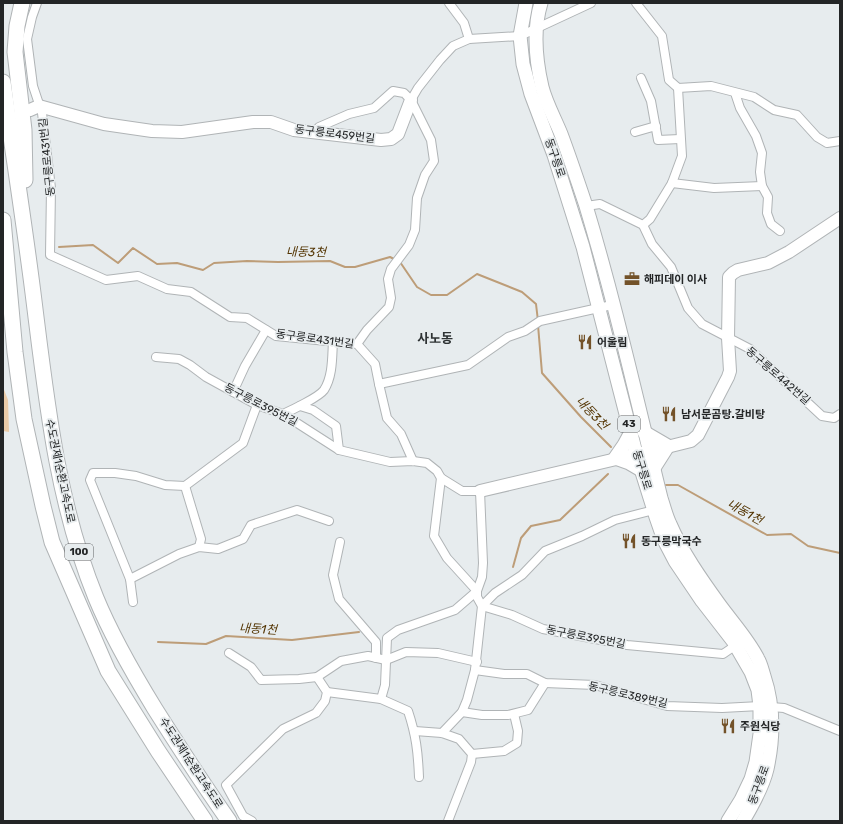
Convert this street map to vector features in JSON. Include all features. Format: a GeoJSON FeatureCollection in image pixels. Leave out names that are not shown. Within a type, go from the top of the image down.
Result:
{"type":"FeatureCollection","features":[{"type":"Feature","properties":{"kind":"highway"},"geometry":{"type":"LineString","coordinates":[[22,3],[17,26],[15,52],[24,130],[27,247]]}},
{"type":"Feature","properties":{"kind":"highway","name":"수도권제1순환고속도로"},"geometry":{"type":"LineString","coordinates":[[3,82],[56,462],[75,539],[96,598],[123,656],[198,777],[229,821]]}},
{"type":"Feature","properties":{"kind":"highway","name":"수도권제1순환고속도로"},"geometry":{"type":"LineString","coordinates":[[3,220],[15,352],[24,420],[52,542],[108,671],[158,751],[205,821]]}},
{"type":"Feature","properties":{"kind":"highway"},"geometry":{"type":"LineString","coordinates":[[3,299],[15,352]]}},
{"type":"Feature","properties":{"kind":"main road","name":"동구릉로"},"geometry":{"type":"LineString","coordinates":[[526,3],[520,36],[523,64],[531,94],[554,155],[567,196],[599,308],[636,453],[647,469],[669,524],[686,555],[720,605],[741,642],[758,690],[766,706],[771,736],[767,770],[753,803],[743,821]]}},
{"type":"Feature","properties":{"kind":"main road","name":"동구릉로"},"geometry":{"type":"LineString","coordinates":[[541,3],[537,27],[538,63],[543,88],[568,151],[586,206],[649,451],[647,469],[654,510],[664,540],[675,561],[702,601],[741,642]]}},
{"type":"Feature","properties":{"kind":"main road"},"geometry":{"type":"LineString","coordinates":[[631,432],[615,458],[647,469],[668,446],[644,432]]}},
{"type":"Feature","properties":{"kind":"main road","name":"동구릉로"},"geometry":{"type":"LineString","coordinates":[[728,821],[741,800],[751,779],[756,762],[766,706]]}},
{"type":"Feature","properties":{"kind":"street"},"geometry":{"type":"LineString","coordinates":[[35,108],[27,39],[37,3]]}},
{"type":"Feature","properties":{"kind":"street"},"geometry":{"type":"LineString","coordinates":[[449,3],[464,23],[469,39]]}},
{"type":"Feature","properties":{"kind":"street"},"geometry":{"type":"LineString","coordinates":[[520,36],[591,3]]}},
{"type":"Feature","properties":{"kind":"street"},"geometry":{"type":"LineString","coordinates":[[636,3],[662,36],[669,80],[678,88],[711,86],[754,97],[774,110],[797,115],[817,137],[827,143],[840,141]]}},
{"type":"Feature","properties":{"kind":"street","name":"동구릉로459번길"},"geometry":{"type":"LineString","coordinates":[[35,108],[104,124],[152,131],[182,132],[252,122],[271,122],[294,130],[391,139],[398,134],[411,100],[418,88],[453,46],[469,39],[520,36]]}},
{"type":"Feature","properties":{"kind":"street"},"geometry":{"type":"LineString","coordinates":[[641,78],[651,101],[658,140],[680,139]]}},
{"type":"Feature","properties":{"kind":"street"},"geometry":{"type":"LineString","coordinates":[[586,206],[600,204],[644,225],[650,218],[672,183],[682,156],[678,88]]}},
{"type":"Feature","properties":{"kind":"street"},"geometry":{"type":"LineString","coordinates":[[314,132],[319,127],[349,114],[374,108],[393,92],[404,93],[411,100],[431,140],[434,161],[425,175],[417,198],[415,230],[409,245],[392,269],[388,279],[392,298],[389,307],[367,330],[358,344]]}},
{"type":"Feature","properties":{"kind":"street"},"geometry":{"type":"LineString","coordinates":[[735,93],[740,108],[756,136],[762,153],[760,172],[762,186],[768,197],[767,213],[771,224],[780,232]]}},
{"type":"Feature","properties":{"kind":"street","name":"동구릉로431번길"},"geometry":{"type":"LineString","coordinates":[[35,108],[42,113],[52,188],[50,255],[106,280],[138,276],[167,289],[191,292],[230,316],[247,318],[276,336],[358,344],[375,364],[387,418],[401,434],[413,461]]}},
{"type":"Feature","properties":{"kind":"street"},"geometry":{"type":"LineString","coordinates":[[635,132],[656,126]]}},
{"type":"Feature","properties":{"kind":"street"},"geometry":{"type":"LineString","coordinates":[[672,183],[714,188],[762,186]]}},
{"type":"Feature","properties":{"kind":"street"},"geometry":{"type":"LineString","coordinates":[[442,733],[462,712],[476,666],[482,606],[477,597],[477,591],[482,577],[483,563],[480,491],[649,451],[691,440],[698,435],[730,371],[728,338],[729,277],[733,272],[768,263],[789,252],[840,218]]}},
{"type":"Feature","properties":{"kind":"street","name":"동구릉로442번길"},"geometry":{"type":"LineString","coordinates":[[644,225],[652,244],[672,267],[688,308],[702,324],[750,349],[822,416],[834,418],[840,414]]}},
{"type":"Feature","properties":{"kind":"street"},"geometry":{"type":"LineString","coordinates":[[379,384],[468,365],[508,337],[525,331],[537,323],[612,305]]}},
{"type":"Feature","properties":{"kind":"street"},"geometry":{"type":"LineString","coordinates":[[234,392],[246,366],[266,330]]}},
{"type":"Feature","properties":{"kind":"street"},"geometry":{"type":"LineString","coordinates":[[283,414],[300,406],[324,391],[331,372],[333,341]]}},
{"type":"Feature","properties":{"kind":"street","name":"동구릉로395번길"},"geometry":{"type":"LineString","coordinates":[[156,357],[180,359],[206,377],[257,405],[283,414],[339,450],[390,462],[413,461],[427,463],[437,471],[441,478],[462,491],[480,491]]}},
{"type":"Feature","properties":{"kind":"street"},"geometry":{"type":"LineString","coordinates":[[133,602],[130,579],[90,480],[93,473],[115,473],[136,476],[165,485],[185,486],[243,444],[257,405]]}},
{"type":"Feature","properties":{"kind":"street"},"geometry":{"type":"LineString","coordinates":[[300,406],[313,410],[336,426],[339,450]]}},
{"type":"Feature","properties":{"kind":"street"},"geometry":{"type":"LineString","coordinates":[[441,478],[434,536],[447,558],[477,591]]}},
{"type":"Feature","properties":{"kind":"street"},"geometry":{"type":"LineString","coordinates":[[185,486],[201,539],[199,547]]}},
{"type":"Feature","properties":{"kind":"street"},"geometry":{"type":"LineString","coordinates":[[130,579],[180,554],[199,547],[218,549],[243,539],[251,525],[297,510],[329,521]]}},
{"type":"Feature","properties":{"kind":"street"},"geometry":{"type":"LineString","coordinates":[[482,606],[495,593],[522,575],[545,551],[582,536],[615,520],[654,510]]}},
{"type":"Feature","properties":{"kind":"street"},"geometry":{"type":"LineString","coordinates":[[340,542],[333,575],[339,599],[376,642],[376,658]]}},
{"type":"Feature","properties":{"kind":"street"},"geometry":{"type":"LineString","coordinates":[[381,699],[385,685],[387,638],[398,630],[455,610],[477,591]]}},
{"type":"Feature","properties":{"kind":"street","name":"동구릉로395번길"},"geometry":{"type":"LineString","coordinates":[[482,606],[512,615],[543,629],[627,645],[723,654],[741,642]]}},
{"type":"Feature","properties":{"kind":"street","name":"동구릉로389번길"},"geometry":{"type":"LineString","coordinates":[[386,660],[406,652],[438,653],[504,674],[527,674],[545,682],[595,686],[667,706],[722,708],[766,706],[784,708],[840,731]]}},
{"type":"Feature","properties":{"kind":"street"},"geometry":{"type":"LineString","coordinates":[[229,653],[251,667],[261,680],[317,677],[341,661],[368,656],[386,660]]}},
{"type":"Feature","properties":{"kind":"street"},"geometry":{"type":"LineString","coordinates":[[252,821],[243,816],[226,785],[283,729],[316,713],[325,701],[327,692],[317,677]]}},
{"type":"Feature","properties":{"kind":"street"},"geometry":{"type":"LineString","coordinates":[[462,712],[482,715],[508,715],[528,710],[545,682]]}},
{"type":"Feature","properties":{"kind":"street"},"geometry":{"type":"LineString","coordinates":[[327,692],[381,699],[408,712],[415,731],[419,777]]}},
{"type":"Feature","properties":{"kind":"street"},"geometry":{"type":"LineString","coordinates":[[472,754],[504,751],[518,743],[518,731],[514,714]]}},
{"type":"Feature","properties":{"kind":"street"},"geometry":{"type":"LineString","coordinates":[[415,731],[442,733],[459,739],[472,754],[471,762],[448,821]]}},
{"type":"Feature","properties":{"kind":"shaded area"},"geometry":{"type":"Polygon","coordinates":[[[3,387],[8,400],[9,432],[3,431],[3,387]]]}},
{"type":"Feature","properties":{"kind":"waterway","name":"내동3천"},"geometry":{"type":"LineString","coordinates":[[59,247],[93,245],[118,263],[133,248],[157,264],[177,263],[203,270],[214,263],[247,261],[330,261],[345,267],[355,267],[390,257],[396,260]]}},
{"type":"Feature","properties":{"kind":"waterway","name":"내동3천"},"geometry":{"type":"LineString","coordinates":[[400,262],[417,287],[431,295],[447,295],[477,274],[522,292],[536,304],[538,321]]}},
{"type":"Feature","properties":{"kind":"waterway","name":"내동3천"},"geometry":{"type":"LineString","coordinates":[[538,325],[542,373],[581,417],[611,447]]}},
{"type":"Feature","properties":{"kind":"waterway","name":"내동1천"},"geometry":{"type":"LineString","coordinates":[[513,567],[521,538],[531,526],[560,520],[608,474]]}},
{"type":"Feature","properties":{"kind":"waterway","name":"내동1천"},"geometry":{"type":"LineString","coordinates":[[666,485],[678,485],[767,535],[791,534],[808,546],[840,553]]}},
{"type":"Feature","properties":{"kind":"waterway","name":"내동1천"},"geometry":{"type":"LineString","coordinates":[[158,642],[206,644],[226,636],[292,640],[359,632]]}},
{"type":"Feature","properties":{"kind":"place","name":"해피데이 이사"},"geometry":{"type":"Point","coordinates":[632,279]}},
{"type":"Feature","properties":{"kind":"place","name":"어울림"},"geometry":{"type":"Point","coordinates":[585,342]}},
{"type":"Feature","properties":{"kind":"place","name":"남서문곰탕.갈비탕"},"geometry":{"type":"Point","coordinates":[669,414]}},
{"type":"Feature","properties":{"kind":"place","name":"동구릉막국수"},"geometry":{"type":"Point","coordinates":[629,541]}},
{"type":"Feature","properties":{"kind":"place","name":"주원식당"},"geometry":{"type":"Point","coordinates":[728,726]}},
{"type":"Feature","properties":{"kind":"district","name":"사노동"},"geometry":{"type":"Point","coordinates":[435,338]}}]}
